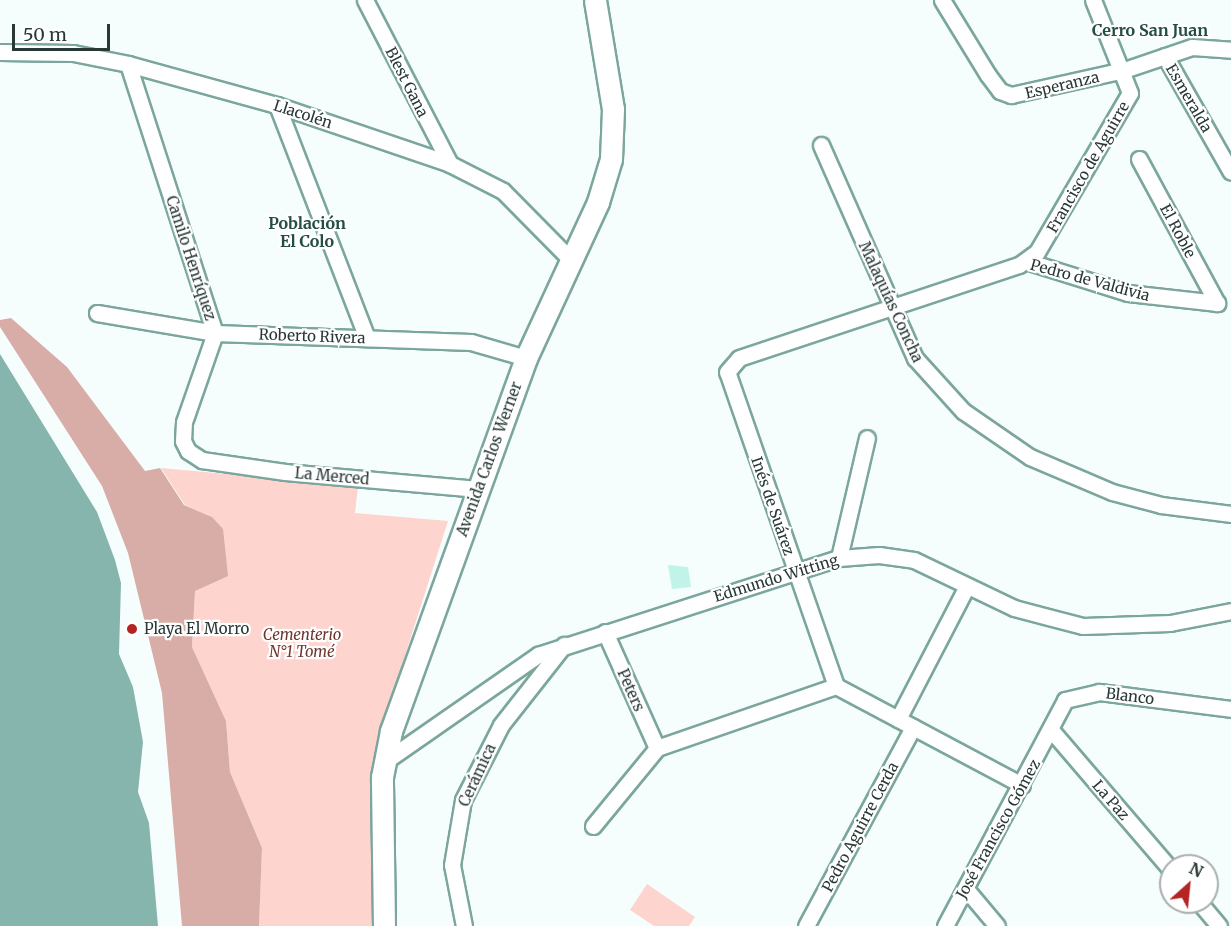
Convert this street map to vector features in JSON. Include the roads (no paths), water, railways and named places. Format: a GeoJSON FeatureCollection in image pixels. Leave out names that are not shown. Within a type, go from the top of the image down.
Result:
{"type":"FeatureCollection","features":[{"type":"Feature","properties":{"kind":"main road","name":"Avenida Carlos Werner"},"geometry":{"type":"LineString","coordinates":[[384,926],[384,762],[399,705],[526,358],[603,189],[614,142],[595,0]]}},
{"type":"Feature","properties":{"kind":"street","name":"Blest Gana"},"geometry":{"type":"LineString","coordinates":[[365,0],[450,164]]}},
{"type":"Feature","properties":{"kind":"street","name":"Esperanza"},"geometry":{"type":"LineString","coordinates":[[942,0],[988,75],[1005,94],[1024,94],[1124,70]]}},
{"type":"Feature","properties":{"kind":"street","name":"Francisco de Aguirre"},"geometry":{"type":"LineString","coordinates":[[1026,261],[1048,236],[1128,97],[1124,70],[1093,0]]}},
{"type":"Feature","properties":{"kind":"street"},"geometry":{"type":"LineString","coordinates":[[1124,70],[1203,45],[1231,50]]}},
{"type":"Feature","properties":{"kind":"street","name":"Llacolén"},"geometry":{"type":"LineString","coordinates":[[0,52],[73,53],[128,64],[277,105],[450,164],[503,191],[570,259]]}},
{"type":"Feature","properties":{"kind":"street","name":"Esmeralda"},"geometry":{"type":"LineString","coordinates":[[1165,56],[1231,172]]}},
{"type":"Feature","properties":{"kind":"street","name":"Camilo Henríquez"},"geometry":{"type":"LineString","coordinates":[[128,64],[215,333],[184,422],[183,441],[188,451]]}},
{"type":"Feature","properties":{"kind":"street"},"geometry":{"type":"LineString","coordinates":[[277,105],[367,338]]}},
{"type":"Feature","properties":{"kind":"street","name":"Malaquías Concha"},"geometry":{"type":"LineString","coordinates":[[821,145],[891,309],[933,381],[970,417],[1011,446],[1137,500],[1231,514]]}},
{"type":"Feature","properties":{"kind":"street","name":"El Roble"},"geometry":{"type":"LineString","coordinates":[[1139,159],[1217,303]]}},
{"type":"Feature","properties":{"kind":"street","name":"Pedro de Valdivia"},"geometry":{"type":"LineString","coordinates":[[729,366],[739,358],[891,309],[1026,261],[1128,293],[1217,303]]}},
{"type":"Feature","properties":{"kind":"street","name":"Roberto Rivera"},"geometry":{"type":"LineString","coordinates":[[97,313],[215,333],[471,342],[526,358]]}},
{"type":"Feature","properties":{"kind":"street","name":"Inés de Suárez"},"geometry":{"type":"LineString","coordinates":[[729,366],[727,377],[836,686]]}},
{"type":"Feature","properties":{"kind":"street"},"geometry":{"type":"LineString","coordinates":[[839,558],[867,438]]}},
{"type":"Feature","properties":{"kind":"street","name":"La Merced"},"geometry":{"type":"LineString","coordinates":[[188,451],[202,460],[285,472],[478,489]]}},
{"type":"Feature","properties":{"kind":"street","name":"Edmundo Witting"},"geometry":{"type":"LineString","coordinates":[[384,762],[530,659],[564,645],[795,570],[839,558],[901,557],[1035,615],[1083,626],[1170,623],[1231,611]]}},
{"type":"Feature","properties":{"kind":"street"},"geometry":{"type":"LineString","coordinates":[[898,719],[966,586]]}},
{"type":"Feature","properties":{"kind":"street","name":"Peters"},"geometry":{"type":"LineString","coordinates":[[605,632],[657,748]]}},
{"type":"Feature","properties":{"kind":"street","name":"Cerámica"},"geometry":{"type":"LineString","coordinates":[[464,926],[452,864],[463,800],[501,725],[564,645]]}},
{"type":"Feature","properties":{"kind":"street"},"geometry":{"type":"LineString","coordinates":[[593,826],[657,748],[836,686],[1023,785]]}},
{"type":"Feature","properties":{"kind":"street","name":"Blanco"},"geometry":{"type":"LineString","coordinates":[[1052,731],[1060,705],[1091,692],[1231,709]]}},
{"type":"Feature","properties":{"kind":"street","name":"Pedro Aguirre Cerda"},"geometry":{"type":"LineString","coordinates":[[806,926],[913,727]]}},
{"type":"Feature","properties":{"kind":"street","name":"José Francisco Gómez"},"geometry":{"type":"LineString","coordinates":[[945,926],[1052,731]]}},
{"type":"Feature","properties":{"kind":"street","name":"La Paz"},"geometry":{"type":"LineString","coordinates":[[1052,731],[1159,856]]}},
{"type":"Feature","properties":{"kind":"street"},"geometry":{"type":"LineString","coordinates":[[966,889],[997,926]]}},
{"type":"Feature","properties":{"kind":"street"},"geometry":{"type":"LineString","coordinates":[[1209,914],[1219,926]]}},
{"type":"Feature","properties":{"kind":"place","name":"Playa El Morro"},"geometry":{"type":"Point","coordinates":[132,629]}},
{"type":"Feature","properties":{"kind":"district","name":"Cerro San Juan"},"geometry":{"type":"Point","coordinates":[1150,30]}},
{"type":"Feature","properties":{"kind":"district","name":"Población El Colo"},"geometry":{"type":"Point","coordinates":[307,232]}},
{"type":"Feature","properties":{"kind":"park label","name":"Cementerio N°1 Tomé"},"geometry":{"type":"Point","coordinates":[302,642]}}]}
